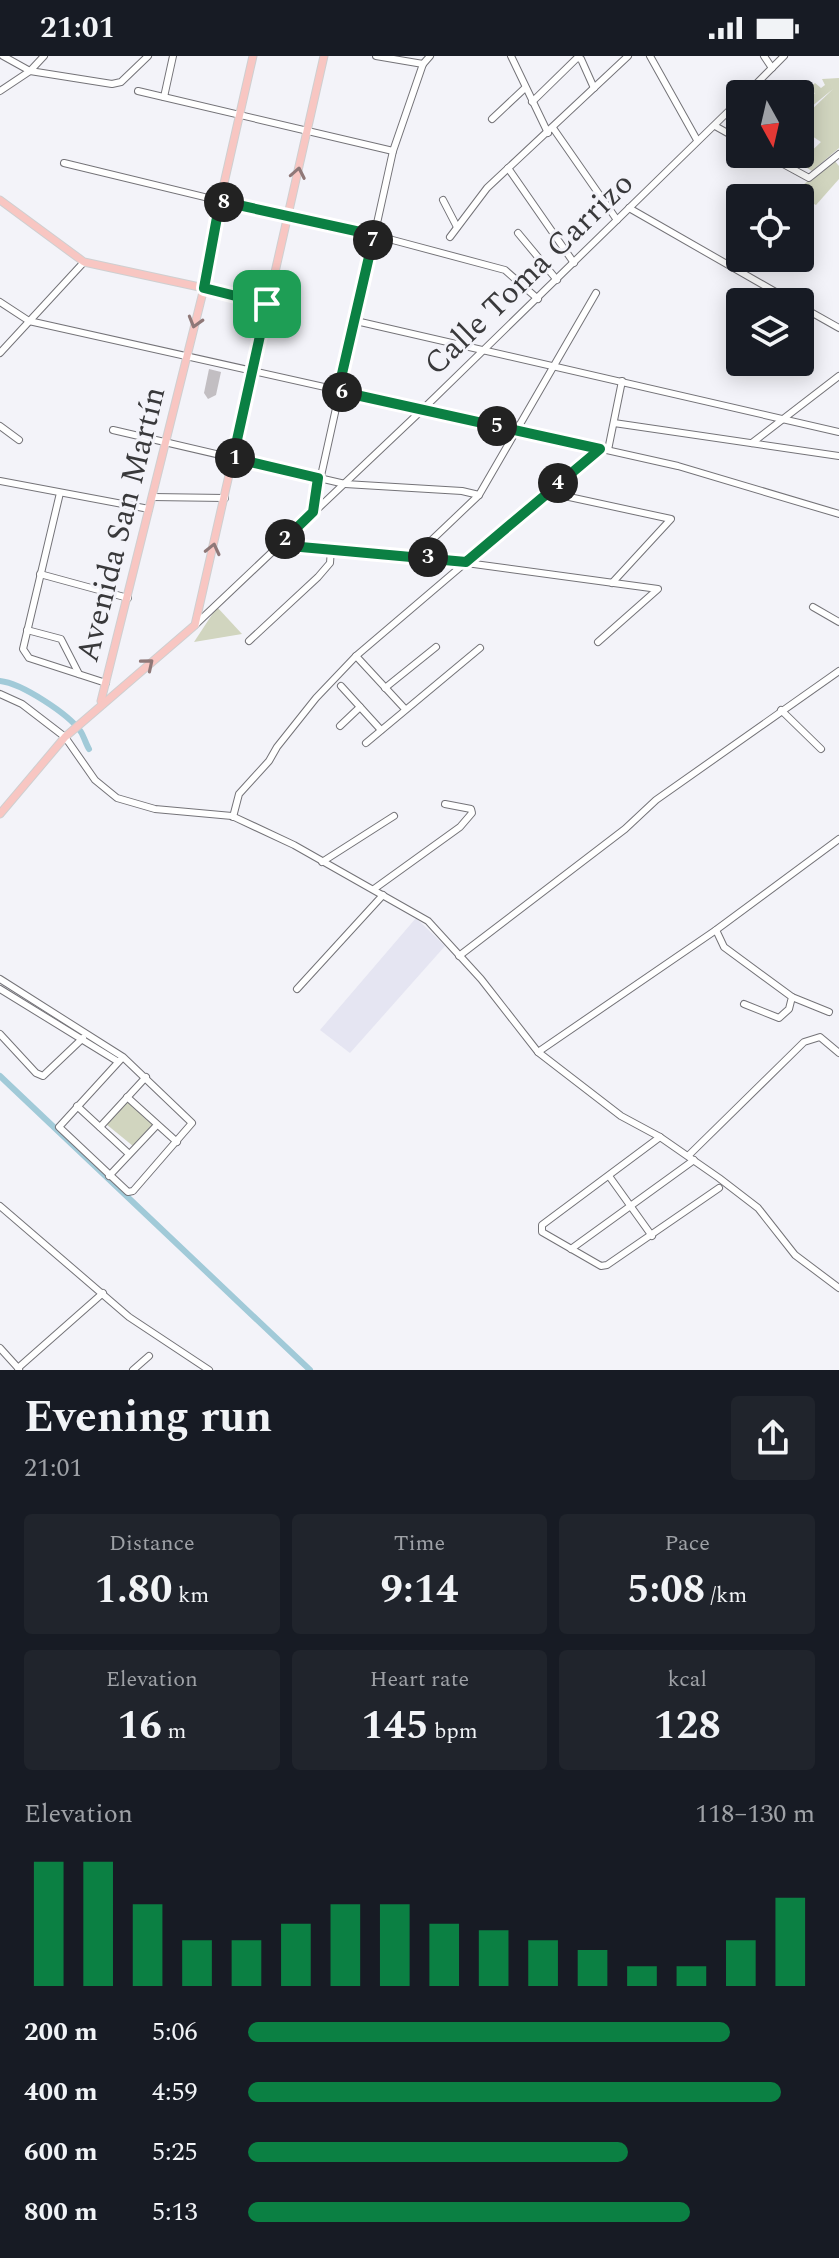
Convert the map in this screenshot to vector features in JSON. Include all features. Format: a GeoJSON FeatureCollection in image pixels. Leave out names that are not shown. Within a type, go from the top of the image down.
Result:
{"type":"FeatureCollection","features":[{"type":"Feature","properties":{"kind":"main road","name":"Avenida San Martín"},"geometry":{"type":"LineString","coordinates":[[101,704],[204,288],[253,56]]}},
{"type":"Feature","properties":{"kind":"main road"},"geometry":{"type":"LineString","coordinates":[[195,625],[324,56]]}},
{"type":"Feature","properties":{"kind":"main road"},"geometry":{"type":"LineString","coordinates":[[0,200],[84,262],[204,288]]}},
{"type":"Feature","properties":{"kind":"main road","name":"Calle Toma Carrizo"},"geometry":{"type":"LineString","coordinates":[[0,814],[71,732],[195,625]]}},
{"type":"Feature","properties":{"kind":"street"},"geometry":{"type":"LineString","coordinates":[[3,56],[30,71],[112,84],[121,82],[148,56]]}},
{"type":"Feature","properties":{"kind":"street"},"geometry":{"type":"LineString","coordinates":[[0,91],[30,71],[44,56]]}},
{"type":"Feature","properties":{"kind":"street"},"geometry":{"type":"LineString","coordinates":[[164,97],[173,56]]}},
{"type":"Feature","properties":{"kind":"street"},"geometry":{"type":"LineString","coordinates":[[376,56],[423,64]]}},
{"type":"Feature","properties":{"kind":"street"},"geometry":{"type":"LineString","coordinates":[[313,512],[318,478],[393,151],[423,64],[430,56]]}},
{"type":"Feature","properties":{"kind":"street"},"geometry":{"type":"LineString","coordinates":[[511,56],[532,102],[550,130],[617,220]]}},
{"type":"Feature","properties":{"kind":"street"},"geometry":{"type":"LineString","coordinates":[[450,237],[487,188],[628,56]]}},
{"type":"Feature","properties":{"kind":"street"},"geometry":{"type":"LineString","coordinates":[[650,56],[697,140]]}},
{"type":"Feature","properties":{"kind":"street"},"geometry":{"type":"LineString","coordinates":[[764,56],[772,68]]}},
{"type":"Feature","properties":{"kind":"street"},"geometry":{"type":"LineString","coordinates":[[760,80],[784,56]]}},
{"type":"Feature","properties":{"kind":"street"},"geometry":{"type":"LineString","coordinates":[[532,102],[577,58],[581,59],[594,88]]}},
{"type":"Feature","properties":{"kind":"street"},"geometry":{"type":"LineString","coordinates":[[492,119],[525,88]]}},
{"type":"Feature","properties":{"kind":"street"},"geometry":{"type":"LineString","coordinates":[[138,91],[393,151]]}},
{"type":"Feature","properties":{"kind":"street","name":"Calle Toma Carrizo"},"geometry":{"type":"LineString","coordinates":[[195,625],[538,299],[726,115]]}},
{"type":"Feature","properties":{"kind":"street"},"geometry":{"type":"LineString","coordinates":[[715,126],[726,132]]}},
{"type":"Feature","properties":{"kind":"street"},"geometry":{"type":"LineString","coordinates":[[791,168],[809,178],[839,154]]}},
{"type":"Feature","properties":{"kind":"street"},"geometry":{"type":"LineString","coordinates":[[64,163],[374,235],[505,270],[538,299]]}},
{"type":"Feature","properties":{"kind":"street"},"geometry":{"type":"LineString","coordinates":[[508,168],[574,263]]}},
{"type":"Feature","properties":{"kind":"street"},"geometry":{"type":"LineString","coordinates":[[443,200],[457,227]]}},
{"type":"Feature","properties":{"kind":"street"},"geometry":{"type":"LineString","coordinates":[[629,208],[769,288]]}},
{"type":"Feature","properties":{"kind":"street"},"geometry":{"type":"LineString","coordinates":[[518,233],[557,280]]}},
{"type":"Feature","properties":{"kind":"street"},"geometry":{"type":"LineString","coordinates":[[0,353],[84,262]]}},
{"type":"Feature","properties":{"kind":"street"},"geometry":{"type":"LineString","coordinates":[[204,288],[267,304]]}},
{"type":"Feature","properties":{"kind":"street"},"geometry":{"type":"LineString","coordinates":[[415,556],[479,495],[596,293]]}},
{"type":"Feature","properties":{"kind":"street"},"geometry":{"type":"LineString","coordinates":[[0,302],[29,321],[678,466],[839,514]]}},
{"type":"Feature","properties":{"kind":"street"},"geometry":{"type":"LineString","coordinates":[[814,314],[839,328]]}},
{"type":"Feature","properties":{"kind":"street"},"geometry":{"type":"LineString","coordinates":[[356,321],[839,432]]}},
{"type":"Feature","properties":{"kind":"street"},"geometry":{"type":"LineString","coordinates":[[752,443],[839,376]]}},
{"type":"Feature","properties":{"kind":"street"},"geometry":{"type":"LineString","coordinates":[[608,450],[622,381]]}},
{"type":"Feature","properties":{"kind":"street"},"geometry":{"type":"LineString","coordinates":[[614,423],[839,456]]}},
{"type":"Feature","properties":{"kind":"street"},"geometry":{"type":"LineString","coordinates":[[0,426],[19,440]]}},
{"type":"Feature","properties":{"kind":"street"},"geometry":{"type":"LineString","coordinates":[[113,430],[345,484],[462,491],[479,495]]}},
{"type":"Feature","properties":{"kind":"street"},"geometry":{"type":"LineString","coordinates":[[233,817],[239,794],[269,761],[316,698],[356,656],[600,449]]}},
{"type":"Feature","properties":{"kind":"street"},"geometry":{"type":"LineString","coordinates":[[0,481],[149,509]]}},
{"type":"Feature","properties":{"kind":"street"},"geometry":{"type":"LineString","coordinates":[[546,492],[671,519],[612,583]]}},
{"type":"Feature","properties":{"kind":"street"},"geometry":{"type":"LineString","coordinates":[[60,493],[23,649],[29,658],[106,683]]}},
{"type":"Feature","properties":{"kind":"street"},"geometry":{"type":"LineString","coordinates":[[152,497],[225,498]]}},
{"type":"Feature","properties":{"kind":"street"},"geometry":{"type":"LineString","coordinates":[[279,545],[415,556],[656,588],[658,591],[598,642]]}},
{"type":"Feature","properties":{"kind":"street"},"geometry":{"type":"LineString","coordinates":[[249,641],[318,577],[330,563],[331,549]]}},
{"type":"Feature","properties":{"kind":"street"},"geometry":{"type":"LineString","coordinates":[[40,574],[128,598]]}},
{"type":"Feature","properties":{"kind":"street"},"geometry":{"type":"LineString","coordinates":[[813,607],[839,622]]}},
{"type":"Feature","properties":{"kind":"street"},"geometry":{"type":"LineString","coordinates":[[27,630],[61,639],[79,674]]}},
{"type":"Feature","properties":{"kind":"street"},"geometry":{"type":"LineString","coordinates":[[385,688],[436,647]]}},
{"type":"Feature","properties":{"kind":"street"},"geometry":{"type":"LineString","coordinates":[[366,743],[480,648]]}},
{"type":"Feature","properties":{"kind":"street"},"geometry":{"type":"LineString","coordinates":[[356,656],[405,709]]}},
{"type":"Feature","properties":{"kind":"street"},"geometry":{"type":"LineString","coordinates":[[459,956],[625,829],[656,800],[839,671]]}},
{"type":"Feature","properties":{"kind":"street"},"geometry":{"type":"LineString","coordinates":[[341,686],[381,730]]}},
{"type":"Feature","properties":{"kind":"street"},"geometry":{"type":"LineString","coordinates":[[0,694],[71,732],[95,780],[117,798],[155,809],[233,817],[294,845],[428,921],[538,1052],[621,1116],[692,1157],[758,1208],[795,1255],[839,1288]]}},
{"type":"Feature","properties":{"kind":"street"},"geometry":{"type":"LineString","coordinates":[[340,726],[360,707]]}},
{"type":"Feature","properties":{"kind":"street"},"geometry":{"type":"LineString","coordinates":[[781,710],[821,749]]}},
{"type":"Feature","properties":{"kind":"street"},"geometry":{"type":"LineString","coordinates":[[374,889],[460,827],[472,813],[471,809],[445,804]]}},
{"type":"Feature","properties":{"kind":"street"},"geometry":{"type":"LineString","coordinates":[[322,862],[394,816]]}},
{"type":"Feature","properties":{"kind":"street"},"geometry":{"type":"LineString","coordinates":[[538,1052],[716,930],[839,839]]}},
{"type":"Feature","properties":{"kind":"street"},"geometry":{"type":"LineString","coordinates":[[297,989],[383,895]]}},
{"type":"Feature","properties":{"kind":"street"},"geometry":{"type":"LineString","coordinates":[[716,930],[724,947],[792,997],[829,1012]]}},
{"type":"Feature","properties":{"kind":"street"},"geometry":{"type":"LineString","coordinates":[[0,979],[89,1034],[146,1077],[192,1123],[133,1191],[125,1191],[61,1131],[61,1122],[120,1059]]}},
{"type":"Feature","properties":{"kind":"street"},"geometry":{"type":"LineString","coordinates":[[0,989],[120,1059]]}},
{"type":"Feature","properties":{"kind":"street"},"geometry":{"type":"LineString","coordinates":[[744,1004],[779,1018],[789,1009],[792,997]]}},
{"type":"Feature","properties":{"kind":"street"},"geometry":{"type":"LineString","coordinates":[[0,1034],[36,1073],[43,1076],[89,1034]]}},
{"type":"Feature","properties":{"kind":"street"},"geometry":{"type":"LineString","coordinates":[[571,1249],[633,1207],[692,1157],[804,1042],[820,1037],[839,1053]]}},
{"type":"Feature","properties":{"kind":"street"},"geometry":{"type":"LineString","coordinates":[[100,1127],[146,1077]]}},
{"type":"Feature","properties":{"kind":"street"},"geometry":{"type":"LineString","coordinates":[[127,1097],[177,1142]]}},
{"type":"Feature","properties":{"kind":"street"},"geometry":{"type":"LineString","coordinates":[[77,1106],[128,1153]]}},
{"type":"Feature","properties":{"kind":"street"},"geometry":{"type":"LineString","coordinates":[[109,1176],[157,1125]]}},
{"type":"Feature","properties":{"kind":"street"},"geometry":{"type":"LineString","coordinates":[[660,1137],[542,1226],[543,1232],[605,1266],[719,1188]]}},
{"type":"Feature","properties":{"kind":"street"},"geometry":{"type":"LineString","coordinates":[[609,1176],[652,1236]]}},
{"type":"Feature","properties":{"kind":"street"},"geometry":{"type":"LineString","coordinates":[[0,1206],[129,1317],[209,1370]]}},
{"type":"Feature","properties":{"kind":"street"},"geometry":{"type":"LineString","coordinates":[[0,1348],[19,1369],[103,1293]]}},
{"type":"Feature","properties":{"kind":"street"},"geometry":{"type":"LineString","coordinates":[[133,1370],[149,1356]]}},
{"type":"Feature","properties":{"kind":"shaded area"},"geometry":{"type":"Polygon","coordinates":[[[416,918],[445,946],[350,1053],[320,1030],[416,918]]]}},
{"type":"Feature","properties":{"kind":"green space"},"geometry":{"type":"Polygon","coordinates":[[[839,78],[839,148],[812,171],[807,168],[814,168],[814,149],[821,142],[814,137],[814,107],[833,89],[814,105],[814,84],[821,88],[825,85],[822,79],[839,78]]]}},
{"type":"Feature","properties":{"kind":"green space"},"geometry":{"type":"Polygon","coordinates":[[[834,160],[839,166],[839,179],[816,205],[814,184],[804,184],[834,160]]]}},
{"type":"Feature","properties":{"kind":"green space"},"geometry":{"type":"Polygon","coordinates":[[[217,607],[242,634],[194,642],[217,607]]]}},
{"type":"Feature","properties":{"kind":"green space"},"geometry":{"type":"Polygon","coordinates":[[[129,1097],[155,1122],[133,1146],[106,1124],[129,1097]]]}},
{"type":"Feature","properties":{"kind":"building"},"geometry":{"type":"Polygon","coordinates":[[[209,369],[221,372],[216,395],[208,399],[204,393],[209,369]]]}},
{"type":"Feature","properties":{"kind":"waterway"},"geometry":{"type":"LineString","coordinates":[[0,681],[20,687],[56,708],[81,732],[89,749]]}},
{"type":"Feature","properties":{"kind":"waterway"},"geometry":{"type":"LineString","coordinates":[[0,1076],[310,1370]]}},
{"type":"Feature","properties":{"kind":"route"},"geometry":{"type":"LineString","coordinates":[[220,201],[374,235],[338,391],[600,449],[466,562],[279,545],[313,512],[318,478],[233,458],[267,304],[204,288],[220,201]]}}]}
